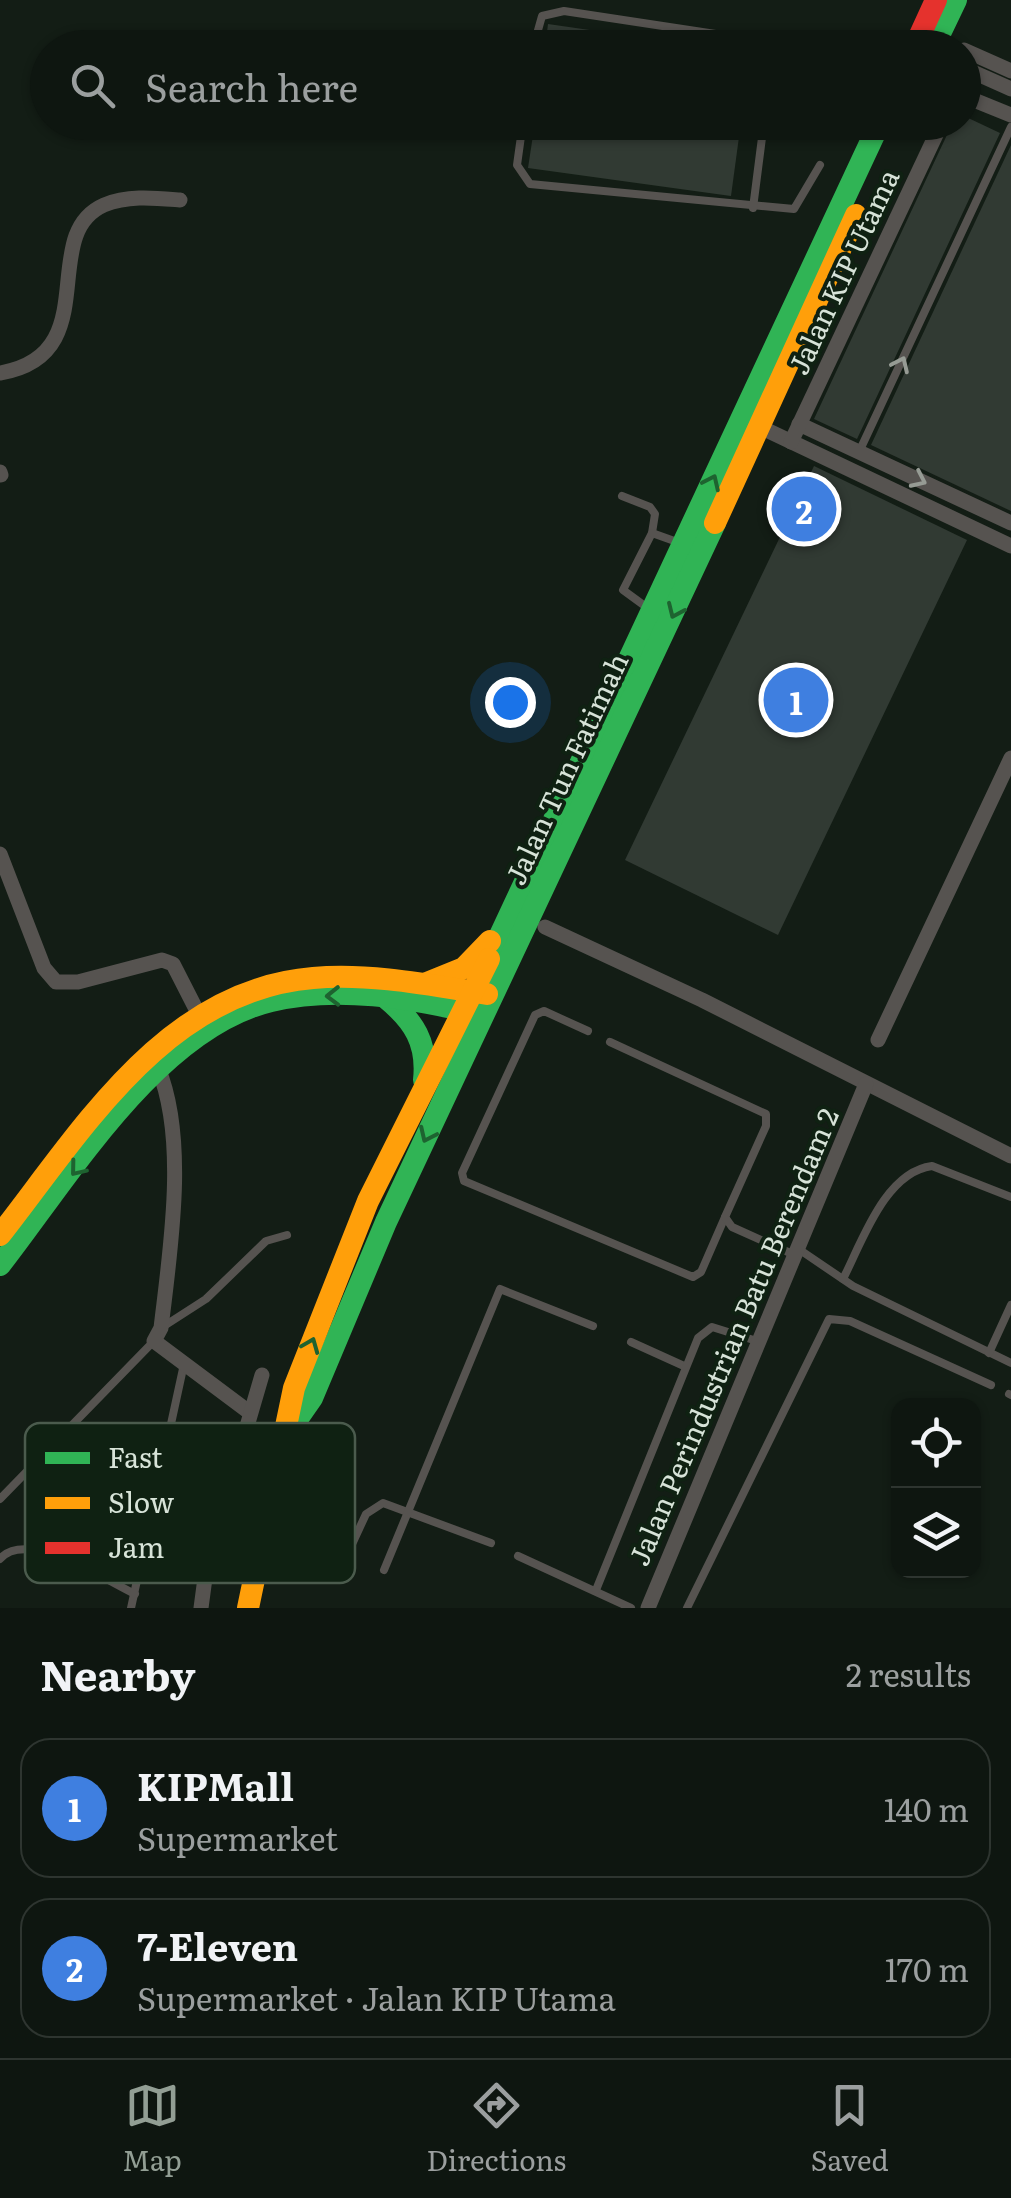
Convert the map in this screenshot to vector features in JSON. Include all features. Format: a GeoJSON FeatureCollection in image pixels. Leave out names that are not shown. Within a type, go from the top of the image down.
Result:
{"type":"FeatureCollection","features":[{"type":"Feature","properties":{"kind":"main road"},"geometry":{"type":"LineString","coordinates":[[934,30],[936,0]]}},
{"type":"Feature","properties":{"kind":"main road"},"geometry":{"type":"LineString","coordinates":[[940,30],[956,0]]}},
{"type":"Feature","properties":{"kind":"main road","name":"Jalan Tun Fatimah"},"geometry":{"type":"LineString","coordinates":[[294,1423],[312,1398],[342,1320],[452,1083],[507,918],[872,140]]}},
{"type":"Feature","properties":{"kind":"main road","name":"Jalan Tun Fatimah"},"geometry":{"type":"LineString","coordinates":[[287,1423],[294,1388],[368,1201],[421,1093],[478,1003],[552,872],[890,140]]}},
{"type":"Feature","properties":{"kind":"main road"},"geometry":{"type":"LineString","coordinates":[[452,1083],[487,1040],[532,941],[545,927],[544,914],[555,879],[552,872]]}},
{"type":"Feature","properties":{"kind":"main road"},"geometry":{"type":"LineString","coordinates":[[422,984],[464,968],[507,918]]}},
{"type":"Feature","properties":{"kind":"main road"},"geometry":{"type":"LineString","coordinates":[[0,1235],[146,1054],[197,1011],[228,995],[295,977],[381,976],[422,984],[478,1003]]}},
{"type":"Feature","properties":{"kind":"main road"},"geometry":{"type":"LineString","coordinates":[[0,1265],[158,1068],[188,1041],[243,1010],[306,997],[478,1003]]}},
{"type":"Feature","properties":{"kind":"main road"},"geometry":{"type":"LineString","coordinates":[[386,998],[415,1023],[423,1038],[426,1069],[421,1093]]}},
{"type":"Feature","properties":{"kind":"main road","name":"Jalan Tun Fatimah"},"geometry":{"type":"LineString","coordinates":[[248,1608],[252,1583]]}},
{"type":"Feature","properties":{"kind":"street"},"geometry":{"type":"LineString","coordinates":[[981,61],[1011,71]]}},
{"type":"Feature","properties":{"kind":"street"},"geometry":{"type":"LineString","coordinates":[[981,76],[1011,89]]}},
{"type":"Feature","properties":{"kind":"street"},"geometry":{"type":"LineString","coordinates":[[981,103],[1011,114]]}},
{"type":"Feature","properties":{"kind":"street","name":"Jalan KIP Utama"},"geometry":{"type":"LineString","coordinates":[[791,442],[934,140]]}},
{"type":"Feature","properties":{"kind":"street"},"geometry":{"type":"LineString","coordinates":[[0,373],[42,356],[54,343],[68,293],[76,234],[86,217],[121,200],[180,200]]}},
{"type":"Feature","properties":{"kind":"street"},"geometry":{"type":"LineString","coordinates":[[800,424],[1011,523]]}},
{"type":"Feature","properties":{"kind":"street"},"geometry":{"type":"LineString","coordinates":[[758,426],[1011,546]]}},
{"type":"Feature","properties":{"kind":"street"},"geometry":{"type":"LineString","coordinates":[[878,1040],[1011,758]]}},
{"type":"Feature","properties":{"kind":"street"},"geometry":{"type":"LineString","coordinates":[[0,854],[44,968],[56,982],[78,982],[162,960],[173,964],[182,977],[197,1011]]}},
{"type":"Feature","properties":{"kind":"street"},"geometry":{"type":"LineString","coordinates":[[545,927],[1011,1156]]}},
{"type":"Feature","properties":{"kind":"street"},"geometry":{"type":"LineString","coordinates":[[158,1068],[171,1112],[172,1198],[158,1334],[184,1364],[249,1412]]}},
{"type":"Feature","properties":{"kind":"street","name":"Jalan Perindustrian Batu Berendam 2"},"geometry":{"type":"LineString","coordinates":[[648,1608],[866,1084]]}},
{"type":"Feature","properties":{"kind":"street"},"geometry":{"type":"LineString","coordinates":[[246,1423],[262,1375]]}},
{"type":"Feature","properties":{"kind":"street"},"geometry":{"type":"LineString","coordinates":[[201,1608],[204,1583]]}},
{"type":"Feature","properties":{"kind":"lane"},"geometry":{"type":"LineString","coordinates":[[538,30],[542,16],[564,11],[690,30]]}},
{"type":"Feature","properties":{"kind":"lane"},"geometry":{"type":"LineString","coordinates":[[859,452],[1011,127]]}},
{"type":"Feature","properties":{"kind":"lane"},"geometry":{"type":"LineString","coordinates":[[520,140],[517,165],[530,184],[752,208],[794,209],[820,165]]}},
{"type":"Feature","properties":{"kind":"lane"},"geometry":{"type":"LineString","coordinates":[[752,208],[761,140]]}},
{"type":"Feature","properties":{"kind":"lane"},"geometry":{"type":"LineString","coordinates":[[622,496],[650,507],[655,514],[652,534],[623,590],[653,612]]}},
{"type":"Feature","properties":{"kind":"lane"},"geometry":{"type":"LineString","coordinates":[[652,534],[683,544]]}},
{"type":"Feature","properties":{"kind":"lane"},"geometry":{"type":"LineString","coordinates":[[588,1032],[544,1011],[535,1015],[462,1174],[464,1181],[692,1277],[701,1272],[766,1126],[766,1114],[610,1042]]}},
{"type":"Feature","properties":{"kind":"lane"},"geometry":{"type":"LineString","coordinates":[[843,1279],[876,1215],[902,1179],[921,1167],[932,1166],[1011,1196]]}},
{"type":"Feature","properties":{"kind":"lane"},"geometry":{"type":"LineString","coordinates":[[726,1216],[732,1227],[798,1253],[1011,1363]]}},
{"type":"Feature","properties":{"kind":"lane"},"geometry":{"type":"LineString","coordinates":[[73,1423],[158,1334],[206,1298],[266,1241],[287,1235]]}},
{"type":"Feature","properties":{"kind":"lane"},"geometry":{"type":"LineString","coordinates":[[384,1570],[500,1289],[593,1326]]}},
{"type":"Feature","properties":{"kind":"lane"},"geometry":{"type":"LineString","coordinates":[[989,1352],[1011,1304]]}},
{"type":"Feature","properties":{"kind":"lane"},"geometry":{"type":"LineString","coordinates":[[687,1608],[829,1319],[850,1320],[991,1386]]}},
{"type":"Feature","properties":{"kind":"lane"},"geometry":{"type":"LineString","coordinates":[[596,1590],[684,1366],[704,1329],[712,1327],[760,1342]]}},
{"type":"Feature","properties":{"kind":"lane"},"geometry":{"type":"LineString","coordinates":[[631,1342],[684,1366]]}},
{"type":"Feature","properties":{"kind":"lane"},"geometry":{"type":"LineString","coordinates":[[171,1423],[184,1364]]}},
{"type":"Feature","properties":{"kind":"lane"},"geometry":{"type":"LineString","coordinates":[[0,1499],[25,1473]]}},
{"type":"Feature","properties":{"kind":"lane"},"geometry":{"type":"LineString","coordinates":[[355,1542],[374,1506],[395,1504],[491,1544]]}},
{"type":"Feature","properties":{"kind":"lane"},"geometry":{"type":"LineString","coordinates":[[0,1559],[11,1548],[25,1547]]}},
{"type":"Feature","properties":{"kind":"lane"},"geometry":{"type":"LineString","coordinates":[[518,1556],[630,1608]]}},
{"type":"Feature","properties":{"kind":"lane"},"geometry":{"type":"LineString","coordinates":[[111,1583],[135,1594]]}},
{"type":"Feature","properties":{"kind":"lane"},"geometry":{"type":"LineString","coordinates":[[132,1608],[137,1583]]}},
{"type":"Feature","properties":{"kind":"building"},"geometry":{"type":"Polygon","coordinates":[[[548,24],[590,30],[547,30],[548,24]]]}},
{"type":"Feature","properties":{"kind":"building"},"geometry":{"type":"Polygon","coordinates":[[[981,124],[1000,133],[857,439],[814,419],[945,140],[981,140],[981,124]]]}},
{"type":"Feature","properties":{"kind":"building"},"geometry":{"type":"Polygon","coordinates":[[[532,140],[739,140],[731,196],[528,168],[532,140]]]}},
{"type":"Feature","properties":{"kind":"building"},"geometry":{"type":"Polygon","coordinates":[[[1011,145],[1011,511],[871,445],[1011,145]]]}},
{"type":"Feature","properties":{"kind":"building"},"geometry":{"type":"Polygon","coordinates":[[[814,466],[967,540],[778,935],[625,860],[814,466]]]}},
{"type":"Feature","properties":{"kind":"traffic: fast"},"geometry":{"type":"LineString","coordinates":[[942,30],[956,0]]}},
{"type":"Feature","properties":{"kind":"traffic: fast"},"geometry":{"type":"LineString","coordinates":[[489,959],[872,140]]}},
{"type":"Feature","properties":{"kind":"traffic: fast"},"geometry":{"type":"LineString","coordinates":[[295,1423],[312,1398],[386,1222],[715,523]]}},
{"type":"Feature","properties":{"kind":"traffic: fast"},"geometry":{"type":"LineString","coordinates":[[0,1265],[118,1110],[190,1041],[229,1017],[271,1001],[322,994],[399,998],[476,1013]]}},
{"type":"Feature","properties":{"kind":"traffic: fast"},"geometry":{"type":"LineString","coordinates":[[386,998],[417,1034],[424,1055],[424,1080]]}},
{"type":"Feature","properties":{"kind":"traffic: slow"},"geometry":{"type":"LineString","coordinates":[[715,523],[856,215]]}},
{"type":"Feature","properties":{"kind":"traffic: slow"},"geometry":{"type":"LineString","coordinates":[[427,983],[464,968],[490,941]]}},
{"type":"Feature","properties":{"kind":"traffic: slow"},"geometry":{"type":"LineString","coordinates":[[287,1423],[294,1388],[368,1201],[489,959]]}},
{"type":"Feature","properties":{"kind":"traffic: slow"},"geometry":{"type":"LineString","coordinates":[[0,1235],[132,1071],[171,1037],[214,1008],[261,988],[313,978],[379,978],[487,994]]}},
{"type":"Feature","properties":{"kind":"traffic: slow"},"geometry":{"type":"LineString","coordinates":[[248,1608],[253,1583]]}},
{"type":"Feature","properties":{"kind":"traffic: jam"},"geometry":{"type":"LineString","coordinates":[[922,30],[936,0]]}},
{"type":"Feature","properties":{"kind":"place","name":"7-Eleven"},"geometry":{"type":"Point","coordinates":[804,509]}},
{"type":"Feature","properties":{"kind":"place","name":"KIPMall"},"geometry":{"type":"Point","coordinates":[796,700]}}]}
